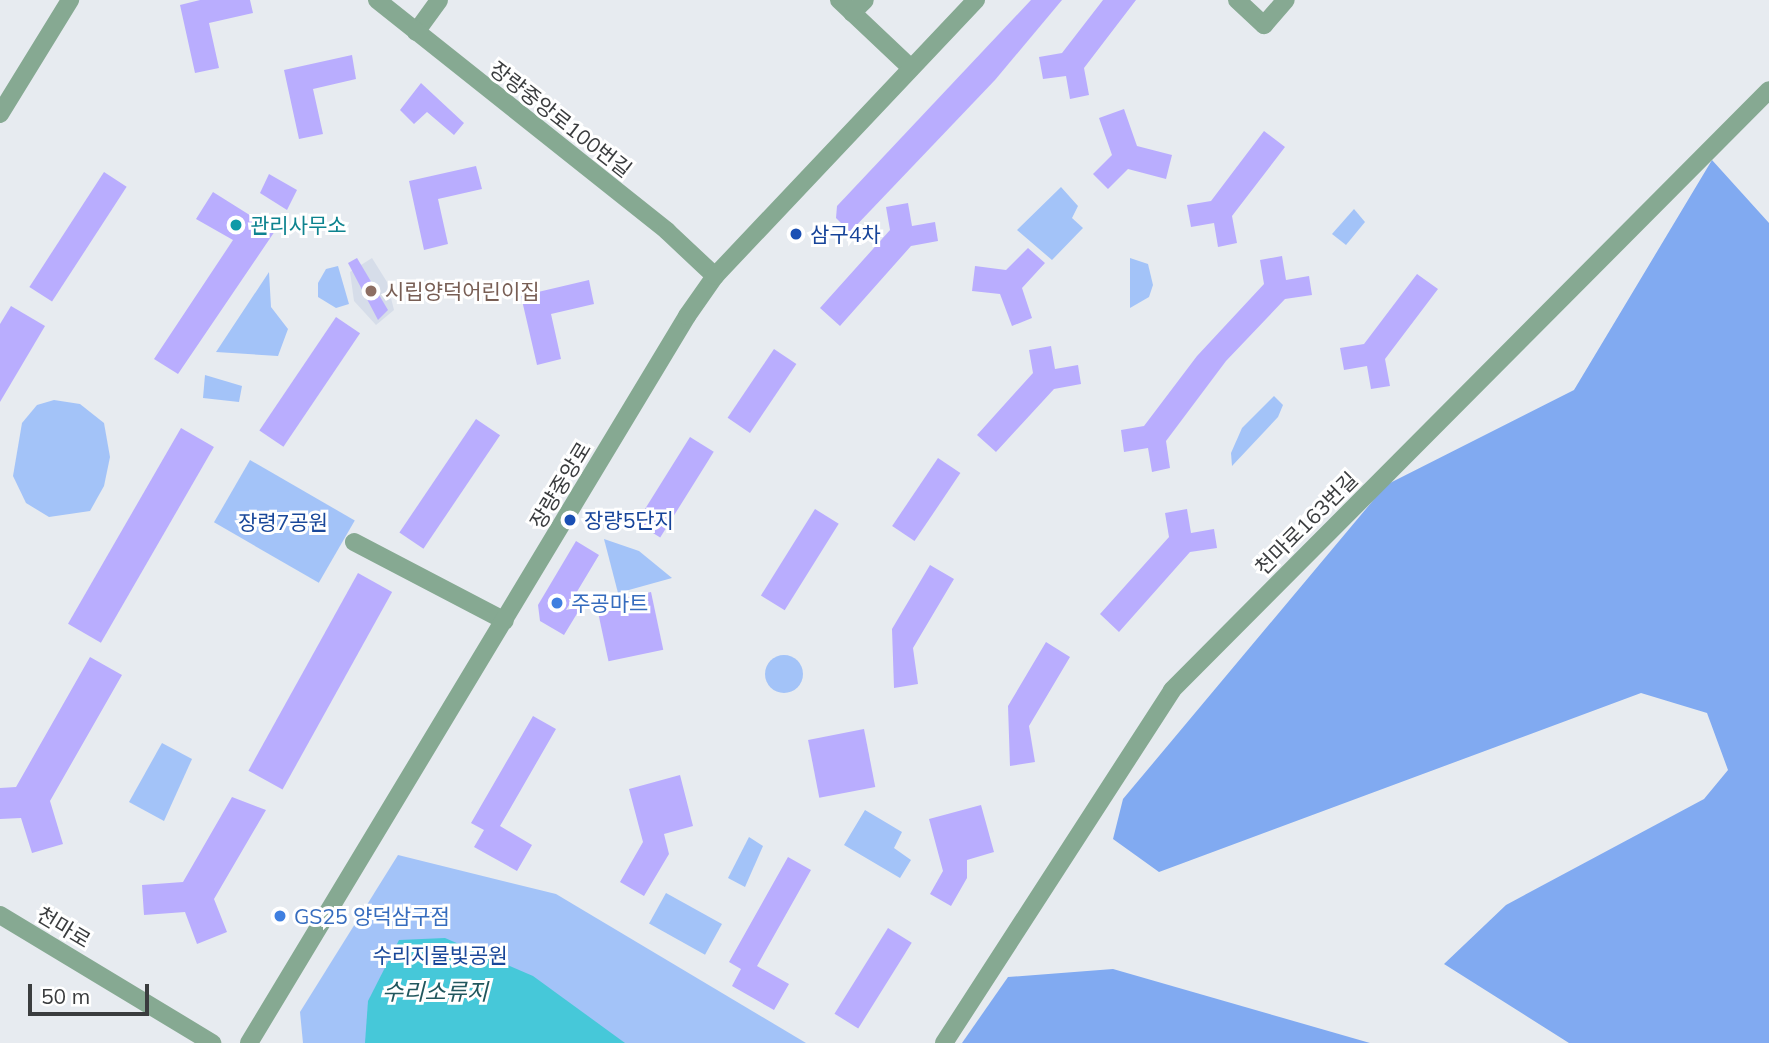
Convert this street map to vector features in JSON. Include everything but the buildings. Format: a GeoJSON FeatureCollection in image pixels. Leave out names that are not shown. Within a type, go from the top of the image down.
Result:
{"type":"FeatureCollection","features":[{"type":"Feature","properties":{"kind":"street"},"geometry":{"type":"LineString","coordinates":[[0,114],[70,0]]}},
{"type":"Feature","properties":{"kind":"street","name":"장량중앙로100번길"},"geometry":{"type":"LineString","coordinates":[[377,0],[667,231],[715,276]]}},
{"type":"Feature","properties":{"kind":"street"},"geometry":{"type":"LineString","coordinates":[[416,32],[439,0]]}},
{"type":"Feature","properties":{"kind":"street"},"geometry":{"type":"LineString","coordinates":[[839,0],[859,7],[911,68]]}},
{"type":"Feature","properties":{"kind":"street","name":"장량중앙로"},"geometry":{"type":"LineString","coordinates":[[249,1043],[715,276],[976,0]]}},
{"type":"Feature","properties":{"kind":"street"},"geometry":{"type":"LineString","coordinates":[[1237,0],[1264,26],[1286,0]]}},
{"type":"Feature","properties":{"kind":"street","name":"천마로163번길"},"geometry":{"type":"LineString","coordinates":[[944,1043],[1172,690],[1769,90]]}},
{"type":"Feature","properties":{"kind":"street"},"geometry":{"type":"LineString","coordinates":[[354,542],[505,621]]}},
{"type":"Feature","properties":{"kind":"street","name":"천마로"},"geometry":{"type":"LineString","coordinates":[[0,915],[212,1043]]}},
{"type":"Feature","properties":{"kind":"shaded area"},"geometry":{"type":"Polygon","coordinates":[[[1712,160],[1769,223],[1769,1043],[1569,1043],[1444,964],[1506,905],[1704,799],[1728,770],[1707,713],[1641,693],[1159,872],[1113,839],[1123,799],[1386,485],[1574,390],[1712,160]]]}},
{"type":"Feature","properties":{"kind":"shaded area","name":"시립양덕어린이집"},"geometry":{"type":"Polygon","coordinates":[[[372,258],[387,282],[394,310],[376,325],[354,301],[350,272],[372,258]]]}},
{"type":"Feature","properties":{"kind":"shaded area"},"geometry":{"type":"Polygon","coordinates":[[[1113,969],[1370,1043],[962,1043],[1008,977],[1113,969]]]}},
{"type":"Feature","properties":{"kind":"green space"},"geometry":{"type":"Polygon","coordinates":[[[1061,187],[1078,206],[1072,218],[1083,228],[1052,260],[1017,230],[1061,187]]]}},
{"type":"Feature","properties":{"kind":"green space"},"geometry":{"type":"Polygon","coordinates":[[[1354,209],[1365,222],[1346,245],[1332,234],[1354,209]]]}},
{"type":"Feature","properties":{"kind":"green space"},"geometry":{"type":"Polygon","coordinates":[[[1130,258],[1148,264],[1153,285],[1149,297],[1130,308],[1130,258]]]}},
{"type":"Feature","properties":{"kind":"green space"},"geometry":{"type":"Polygon","coordinates":[[[338,266],[349,304],[336,308],[318,297],[318,283],[326,269],[338,266]]]}},
{"type":"Feature","properties":{"kind":"green space"},"geometry":{"type":"Polygon","coordinates":[[[269,272],[271,307],[288,329],[278,356],[216,352],[269,272]]]}},
{"type":"Feature","properties":{"kind":"green space"},"geometry":{"type":"Polygon","coordinates":[[[205,375],[242,386],[239,402],[203,398],[205,375]]]}},
{"type":"Feature","properties":{"kind":"green space"},"geometry":{"type":"Polygon","coordinates":[[[1274,396],[1283,405],[1278,417],[1232,466],[1231,453],[1242,428],[1274,396]]]}},
{"type":"Feature","properties":{"kind":"green space"},"geometry":{"type":"Polygon","coordinates":[[[54,400],[80,404],[104,423],[110,457],[104,486],[90,511],[49,517],[26,503],[13,476],[22,423],[37,405],[54,400]]]}},
{"type":"Feature","properties":{"kind":"green space","name":"장령7공원"},"geometry":{"type":"Polygon","coordinates":[[[250,460],[355,520],[319,583],[214,522],[250,460]]]}},
{"type":"Feature","properties":{"kind":"green space"},"geometry":{"type":"Polygon","coordinates":[[[604,539],[639,551],[672,578],[618,593],[604,539]]]}},
{"type":"Feature","properties":{"kind":"green space"},"geometry":{"type":"Polygon","coordinates":[[[784,655],[798,660],[803,674],[798,688],[784,693],[770,688],[765,674],[770,660],[784,655]]]}},
{"type":"Feature","properties":{"kind":"green space"},"geometry":{"type":"Polygon","coordinates":[[[162,743],[192,759],[164,821],[129,802],[162,743]]]}},
{"type":"Feature","properties":{"kind":"green space"},"geometry":{"type":"Polygon","coordinates":[[[865,810],[902,832],[894,848],[911,860],[900,878],[844,845],[865,810]]]}},
{"type":"Feature","properties":{"kind":"green space"},"geometry":{"type":"Polygon","coordinates":[[[749,837],[763,846],[745,887],[728,878],[749,837]]]}},
{"type":"Feature","properties":{"kind":"green space","name":"수리지물빛공원"},"geometry":{"type":"Polygon","coordinates":[[[398,855],[556,894],[806,1043],[303,1043],[300,1012],[398,855]]]}},
{"type":"Feature","properties":{"kind":"green space"},"geometry":{"type":"Polygon","coordinates":[[[666,893],[722,924],[705,955],[649,924],[666,893]]]}},
{"type":"Feature","properties":{"kind":"water","name":"수리소류지"},"geometry":{"type":"Polygon","coordinates":[[[445,938],[533,976],[625,1043],[365,1043],[368,1001],[399,940],[445,938]]]}},
{"type":"Feature","properties":{"kind":"place","name":"관리사무소"},"geometry":{"type":"Point","coordinates":[236,225]}},
{"type":"Feature","properties":{"kind":"place","name":"삼구4차"},"geometry":{"type":"Point","coordinates":[796,234]}},
{"type":"Feature","properties":{"kind":"place","name":"시립양덕어린이집"},"geometry":{"type":"Point","coordinates":[371,291]}},
{"type":"Feature","properties":{"kind":"place","name":"장량5단지"},"geometry":{"type":"Point","coordinates":[570,520]}},
{"type":"Feature","properties":{"kind":"place","name":"주공마트"},"geometry":{"type":"Point","coordinates":[557,603]}},
{"type":"Feature","properties":{"kind":"place","name":"GS25 양덕삼구점"},"geometry":{"type":"Point","coordinates":[280,916]}}]}
